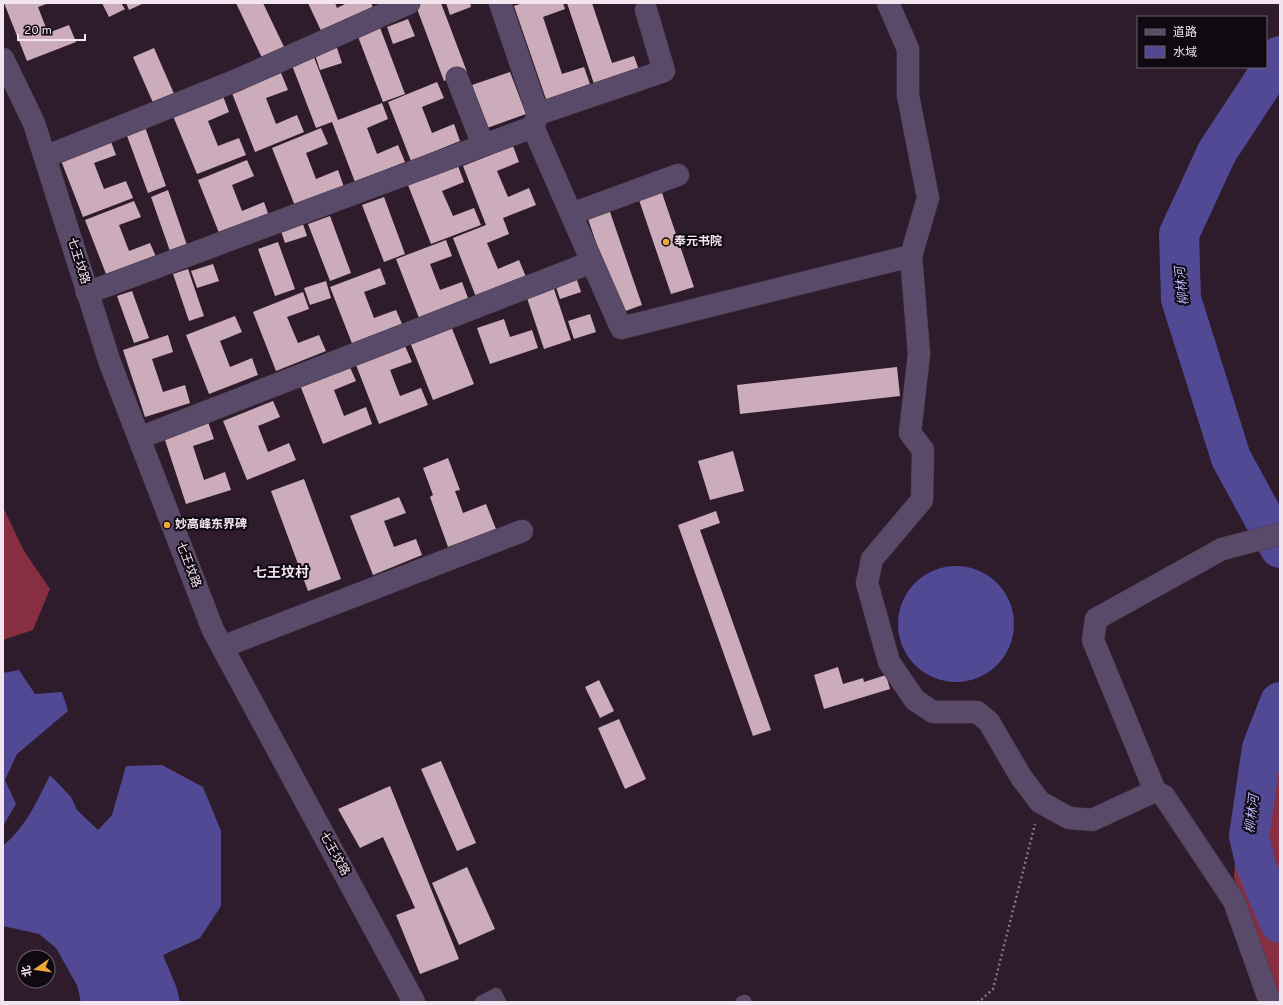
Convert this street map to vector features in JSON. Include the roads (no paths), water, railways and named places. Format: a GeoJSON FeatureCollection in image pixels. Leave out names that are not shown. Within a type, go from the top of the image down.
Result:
{"type":"FeatureCollection","features":[{"type":"Feature","properties":{"kind":"street"},"geometry":{"type":"LineString","coordinates":[[45,157],[237,80],[409,3]]}},
{"type":"Feature","properties":{"kind":"street"},"geometry":{"type":"LineString","coordinates":[[500,3],[536,120],[571,214],[620,328],[911,256]]}},
{"type":"Feature","properties":{"kind":"street"},"geometry":{"type":"LineString","coordinates":[[888,3],[908,49],[908,95],[928,198],[911,256],[919,354],[910,433],[923,450],[922,500],[872,559],[867,583],[889,662],[915,700],[933,712],[977,712],[989,722],[1021,777],[1040,802],[1069,818],[1092,820],[1155,791]]}},
{"type":"Feature","properties":{"kind":"street"},"geometry":{"type":"LineString","coordinates":[[87,293],[484,145],[536,120],[664,71],[646,10]]}},
{"type":"Feature","properties":{"kind":"street","name":"七王坟路"},"geometry":{"type":"LineString","coordinates":[[3,58],[34,123],[110,363],[213,630],[414,1002]]}},
{"type":"Feature","properties":{"kind":"street"},"geometry":{"type":"LineString","coordinates":[[457,78],[484,145]]}},
{"type":"Feature","properties":{"kind":"street"},"geometry":{"type":"LineString","coordinates":[[571,214],[678,175]]}},
{"type":"Feature","properties":{"kind":"street"},"geometry":{"type":"LineString","coordinates":[[139,438],[592,262]]}},
{"type":"Feature","properties":{"kind":"street"},"geometry":{"type":"LineString","coordinates":[[222,647],[522,531]]}},
{"type":"Feature","properties":{"kind":"street"},"geometry":{"type":"LineString","coordinates":[[1270,1002],[1234,901],[1164,796],[1155,791],[1093,640],[1096,620],[1222,550],[1280,534]]}},
{"type":"Feature","properties":{"kind":"lane"},"geometry":{"type":"LineString","coordinates":[[481,1002],[496,994],[500,1002]]}},
{"type":"Feature","properties":{"kind":"water"},"geometry":{"type":"Polygon","coordinates":[[[956,566],[978,570],[997,583],[1010,602],[1014,624],[1010,646],[997,665],[978,678],[956,682],[934,678],[915,665],[902,646],[898,624],[902,602],[915,583],[934,570],[956,566]]]}},
{"type":"Feature","properties":{"kind":"water"},"geometry":{"type":"Polygon","coordinates":[[[19,670],[35,694],[62,692],[68,711],[17,754],[5,780],[16,804],[3,826],[3,673],[19,670]]]}},
{"type":"Feature","properties":{"kind":"water"},"geometry":{"type":"Polygon","coordinates":[[[162,765],[203,787],[221,831],[221,906],[200,938],[163,955],[176,986],[180,1002],[81,1002],[77,985],[56,948],[39,934],[3,926],[3,846],[25,822],[50,775],[71,797],[77,810],[98,830],[112,815],[126,766],[162,765]]]}},
{"type":"Feature","properties":{"kind":"waterway","name":"柳林河"},"geometry":{"type":"LineString","coordinates":[[1280,56],[1217,152],[1179,234],[1181,299],[1231,458],[1280,548]]}},
{"type":"Feature","properties":{"kind":"waterway","name":"柳林河"},"geometry":{"type":"LineString","coordinates":[[1280,702],[1262,748],[1249,836],[1256,866],[1280,923]]}},
{"type":"Feature","properties":{"kind":"place","name":"奉元书院"},"geometry":{"type":"Point","coordinates":[666,242]}},
{"type":"Feature","properties":{"kind":"place","name":"妙高峰东界碑"},"geometry":{"type":"Point","coordinates":[167,525]}},
{"type":"Feature","properties":{"kind":"district","name":"七王坟村"},"geometry":{"type":"Point","coordinates":[281,573]}}]}
